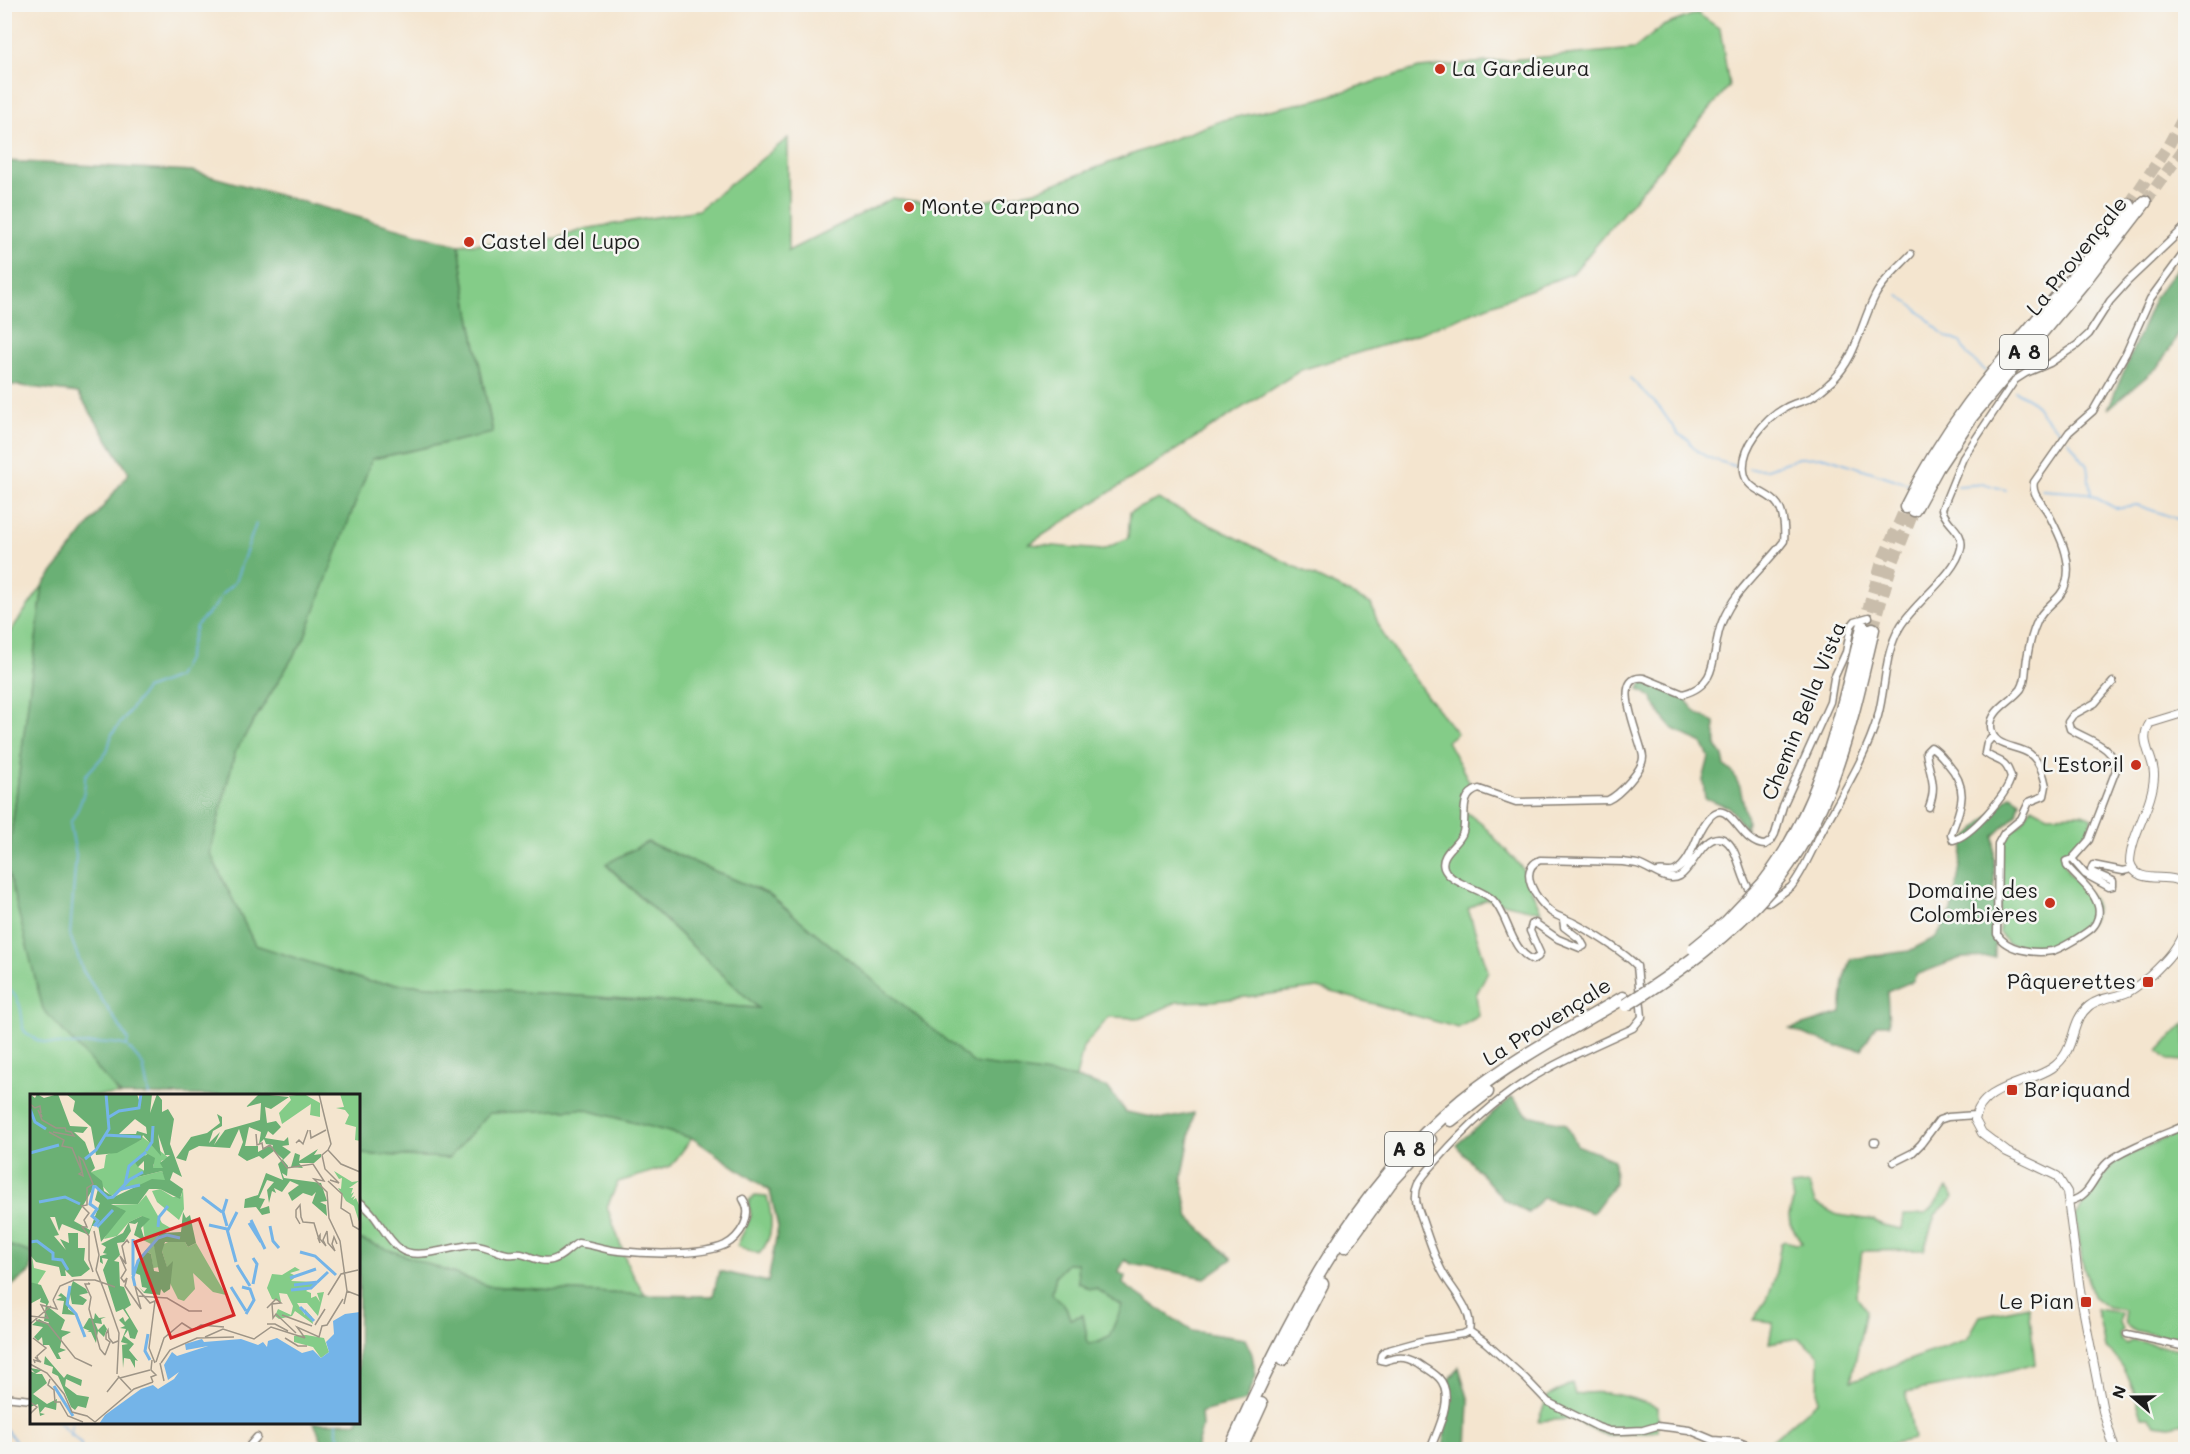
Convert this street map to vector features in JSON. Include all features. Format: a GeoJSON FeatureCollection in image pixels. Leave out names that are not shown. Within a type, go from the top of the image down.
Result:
{"type":"FeatureCollection","features":[{"type":"Feature","properties":{"kind":"highway","name":"La Provençale"},"geometry":{"type":"LineString","coordinates":[[2129,205],[2075,277],[2008,354],[1951,426],[1928,463],[1910,508],[1966,424],[2082,284],[2145,202]]}},
{"type":"Feature","properties":{"kind":"highway","name":"La Provençale"},"geometry":{"type":"LineString","coordinates":[[1230,1449],[1322,1284],[1352,1236],[1390,1183],[1426,1143],[1488,1090],[1625,1001],[1681,969],[1716,942],[1767,886],[1789,866],[1805,841],[1831,784],[1844,745],[1868,624]]}},
{"type":"Feature","properties":{"kind":"highway","name":"La Provençale"},"geometry":{"type":"LineString","coordinates":[[1240,1449],[1272,1372]]}},
{"type":"Feature","properties":{"kind":"street"},"geometry":{"type":"LineString","coordinates":[[1469,1331],[1470,1320],[1467,1311],[1438,1263],[1418,1208],[1415,1199],[1417,1185],[1456,1140],[1499,1100],[1523,1083],[1580,1052],[1633,1028],[1642,1017],[1637,966],[1585,929],[1552,913],[1538,898],[1528,877],[1530,868],[1540,860],[1623,862],[1637,864],[1667,878],[1680,876],[1710,840],[1722,839],[1728,843],[1745,882],[1761,901],[1770,902],[1791,887],[1869,743],[1879,712],[1895,636],[1908,615],[1941,579],[1958,556],[1962,544],[1961,538],[1944,517],[1942,509],[1963,458],[2015,380],[2050,363],[2077,345],[2089,334],[2110,301],[2128,281],[2186,226]]}},
{"type":"Feature","properties":{"kind":"street"},"geometry":{"type":"LineString","coordinates":[[2113,682],[2095,703],[2073,715],[2068,722],[2070,729],[2110,752],[2116,761],[2116,770],[2089,840],[2072,859],[2066,861],[2067,866],[2094,897],[2099,913],[2092,928],[2052,951],[2012,947],[2001,941],[1997,934],[1998,844],[2004,833],[2021,819],[2029,802],[2043,796],[2046,786],[2031,755],[2004,745],[1993,736],[1991,726],[1994,715],[2024,684],[2027,657],[2038,620],[2062,593],[2067,580],[2067,556],[2049,514],[2033,491],[2034,482],[2068,432],[2093,411],[2126,353],[2150,299],[2186,250]]}},
{"type":"Feature","properties":{"kind":"street"},"geometry":{"type":"LineString","coordinates":[[1563,919],[1564,927],[1580,939],[1584,946],[1580,948],[1558,939],[1535,923],[1532,924],[1530,931],[1540,953],[1533,960],[1518,946],[1495,902],[1480,890],[1462,884],[1449,874],[1444,867],[1444,860],[1463,831],[1464,805],[1467,796],[1479,789],[1516,802],[1608,800],[1616,796],[1638,770],[1643,756],[1634,729],[1628,696],[1628,686],[1631,680],[1644,678],[1683,693],[1700,687],[1711,670],[1719,628],[1730,604],[1784,541],[1778,505],[1758,492],[1745,477],[1744,462],[1749,448],[1757,434],[1776,414],[1809,399],[1836,377],[1856,346],[1876,294],[1911,254]]}},
{"type":"Feature","properties":{"kind":"street","name":"Chemin Bella Vista"},"geometry":{"type":"LineString","coordinates":[[1657,873],[1675,871],[1683,864],[1691,853],[1705,823],[1716,813],[1725,812],[1729,815],[1753,842],[1765,845],[1771,841],[1783,806],[1830,702],[1834,678],[1846,652],[1851,626],[1855,621],[1868,624]]}},
{"type":"Feature","properties":{"kind":"street"},"geometry":{"type":"LineString","coordinates":[[2186,712],[2158,719],[2150,723],[2146,729],[2145,741],[2154,774],[2130,856],[2132,869],[2141,876],[2172,878],[2186,885]]}},
{"type":"Feature","properties":{"kind":"street"},"geometry":{"type":"LineString","coordinates":[[1929,807],[1933,797],[1933,782],[1926,752],[1931,747],[1952,768],[1959,779],[1962,791],[1961,807],[1951,834],[1953,840],[1962,836],[1992,808],[2008,788],[2011,777],[2002,760],[1985,753],[1987,743],[1993,736]]}},
{"type":"Feature","properties":{"kind":"street"},"geometry":{"type":"LineString","coordinates":[[2072,859],[2085,874],[2109,887],[2113,886],[2113,881],[2092,872],[2092,865],[2122,871],[2132,869]]}},
{"type":"Feature","properties":{"kind":"street"},"geometry":{"type":"LineString","coordinates":[[2115,1449],[2103,1411],[2081,1298],[2070,1201],[2063,1184],[2057,1176],[2007,1152],[1977,1128],[1975,1122],[1976,1115],[1984,1101],[1995,1093],[2041,1073],[2060,1061],[2071,1046],[2076,1026],[2083,1012],[2097,1001],[2128,992],[2170,958],[2178,946],[2186,924]]}},
{"type":"Feature","properties":{"kind":"street"},"geometry":{"type":"LineString","coordinates":[[2186,1068],[2186,1079]]}},
{"type":"Feature","properties":{"kind":"street"},"geometry":{"type":"LineString","coordinates":[[1894,1162],[1912,1153],[1922,1144],[1939,1120],[1976,1115]]}},
{"type":"Feature","properties":{"kind":"street"},"geometry":{"type":"LineString","coordinates":[[2070,1201],[2081,1198],[2109,1162],[2186,1125]]}},
{"type":"Feature","properties":{"kind":"street"},"geometry":{"type":"LineString","coordinates":[[360,1203],[381,1224],[401,1250],[418,1254],[459,1245],[478,1245],[509,1255],[520,1254],[550,1261],[563,1256],[572,1245],[578,1242],[615,1251],[649,1253],[702,1250],[723,1246],[735,1238],[745,1224],[748,1209],[743,1199]]}},
{"type":"Feature","properties":{"kind":"street"},"geometry":{"type":"LineString","coordinates":[[1430,1449],[1442,1420],[1446,1400],[1443,1384],[1439,1378],[1411,1359],[1397,1357],[1385,1361],[1380,1360],[1381,1355],[1385,1351],[1425,1340],[1469,1331]]}},
{"type":"Feature","properties":{"kind":"street"},"geometry":{"type":"LineString","coordinates":[[1469,1331],[1485,1342],[1548,1402],[1598,1427],[1610,1431],[1643,1430],[1657,1426],[1689,1430],[1713,1440],[1726,1443],[1739,1442],[1759,1449]]}},
{"type":"Feature","properties":{"kind":"street"},"geometry":{"type":"LineString","coordinates":[[2127,1334],[2186,1347]]}},
{"type":"Feature","properties":{"kind":"street"},"geometry":{"type":"LineString","coordinates":[[4,1397],[30,1400]]}},
{"type":"Feature","properties":{"kind":"street"},"geometry":{"type":"LineString","coordinates":[[249,1449],[251,1442],[257,1437]]}},
{"type":"Feature","properties":{"kind":"green space"},"geometry":{"type":"Polygon","coordinates":[[[1697,13],[1720,29],[1729,86],[1573,273],[1407,338],[1301,370],[1029,544],[1102,550],[1128,538],[1130,512],[1158,499],[1371,604],[1382,634],[1457,733],[1447,741],[1471,785],[1461,808],[1483,825],[1522,868],[1541,912],[1486,899],[1468,909],[1488,971],[1476,995],[1479,1016],[1458,1028],[1318,988],[1214,1001],[1177,1002],[1142,1018],[1109,1017],[1083,1047],[1076,1078],[974,1064],[768,894],[648,842],[606,865],[758,1008],[370,982],[255,945],[210,853],[235,752],[304,639],[331,549],[372,459],[493,433],[469,311],[459,245],[558,238],[584,229],[698,210],[788,138],[788,251],[893,198],[955,207],[1035,191],[1223,120],[1319,99],[1419,68],[1634,49],[1663,26],[1697,13]]]}},
{"type":"Feature","properties":{"kind":"green space"},"geometry":{"type":"Polygon","coordinates":[[[4,161],[192,171],[459,245],[469,311],[493,433],[372,459],[304,639],[235,752],[210,853],[255,945],[370,982],[758,1008],[606,864],[647,842],[768,894],[974,1063],[1076,1078],[1108,1088],[1126,1112],[1164,1119],[1194,1113],[1182,1181],[1189,1218],[1232,1259],[1205,1278],[1132,1264],[1125,1260],[1118,1272],[1125,1276],[1123,1284],[1192,1331],[1245,1339],[1252,1354],[1256,1376],[1246,1401],[1201,1412],[1202,1427],[1196,1449],[326,1449],[314,1424],[360,1424],[360,1239],[488,1286],[645,1295],[713,1296],[719,1271],[768,1282],[778,1227],[770,1191],[692,1138],[583,1109],[489,1113],[449,1158],[360,1154],[360,1094],[120,1094],[43,1009],[7,868],[43,585],[129,473],[78,393],[5,384],[4,161]],[[1077,1263],[1067,1264],[1056,1275],[1052,1294],[1066,1307],[1070,1319],[1083,1315],[1088,1343],[1099,1342],[1109,1337],[1122,1306],[1097,1289],[1090,1289],[1078,1282],[1077,1263]]]}},
{"type":"Feature","properties":{"kind":"green space"},"geometry":{"type":"Polygon","coordinates":[[[2185,258],[2185,324],[2159,366],[2108,409],[2155,297],[2185,258]]]}},
{"type":"Feature","properties":{"kind":"green space"},"geometry":{"type":"Polygon","coordinates":[[[43,585],[7,868],[117,1094],[30,1094],[30,1253],[5,1244],[5,639],[43,585]]]}},
{"type":"Feature","properties":{"kind":"green space"},"geometry":{"type":"Polygon","coordinates":[[[1643,681],[1685,699],[1698,714],[1715,722],[1716,746],[1723,756],[1725,766],[1733,773],[1740,787],[1747,820],[1746,829],[1728,806],[1705,799],[1703,780],[1709,757],[1702,743],[1673,729],[1661,715],[1652,698],[1639,689],[1643,681]]]}},
{"type":"Feature","properties":{"kind":"green space"},"geometry":{"type":"Polygon","coordinates":[[[2011,795],[2020,801],[2017,814],[1994,836],[1995,957],[1961,958],[1916,975],[1913,981],[1887,992],[1889,1025],[1876,1025],[1862,1049],[1838,1047],[1790,1029],[1841,1013],[1844,981],[1851,959],[1909,951],[1936,937],[1952,911],[1965,839],[2011,795]]]}},
{"type":"Feature","properties":{"kind":"green space"},"geometry":{"type":"Polygon","coordinates":[[[2032,807],[2047,815],[2082,814],[2093,818],[2085,839],[2065,859],[2064,864],[2071,876],[2092,898],[2096,908],[2095,914],[2078,933],[2055,947],[2049,948],[2033,948],[2007,943],[2000,933],[1999,856],[2004,838],[2022,822],[2032,807]]]}},
{"type":"Feature","properties":{"kind":"green space"},"geometry":{"type":"Polygon","coordinates":[[[2185,1023],[2185,1061],[2168,1060],[2158,1051],[2185,1023]]]}},
{"type":"Feature","properties":{"kind":"green space"},"geometry":{"type":"Polygon","coordinates":[[[1512,1097],[1528,1115],[1566,1124],[1577,1145],[1614,1160],[1615,1183],[1593,1213],[1543,1198],[1528,1213],[1503,1199],[1456,1145],[1512,1097]]]}},
{"type":"Feature","properties":{"kind":"green space"},"geometry":{"type":"Polygon","coordinates":[[[583,1109],[692,1138],[671,1166],[618,1182],[607,1207],[629,1268],[645,1295],[488,1286],[360,1239],[360,1154],[449,1158],[489,1113],[583,1109]]]}},
{"type":"Feature","properties":{"kind":"green space"},"geometry":{"type":"Polygon","coordinates":[[[2185,1129],[2185,1341],[2133,1330],[2126,1325],[2124,1310],[2108,1308],[2093,1296],[2082,1261],[2076,1216],[2115,1161],[2185,1129]]]}},
{"type":"Feature","properties":{"kind":"green space"},"geometry":{"type":"Polygon","coordinates":[[[1809,1184],[1815,1203],[1837,1215],[1874,1220],[1882,1225],[1902,1229],[1904,1215],[1928,1212],[1947,1188],[1954,1197],[1935,1215],[1924,1250],[1862,1251],[1856,1296],[1866,1310],[1851,1381],[1967,1339],[1980,1316],[2029,1306],[2035,1364],[1976,1380],[1906,1392],[1914,1439],[1867,1449],[1768,1450],[1764,1447],[1818,1401],[1819,1355],[1799,1338],[1769,1343],[1773,1322],[1753,1320],[1768,1297],[1775,1277],[1781,1243],[1785,1241],[1802,1243],[1790,1224],[1789,1216],[1793,1201],[1791,1186],[1809,1184]]]}},
{"type":"Feature","properties":{"kind":"green space"},"geometry":{"type":"Polygon","coordinates":[[[755,1196],[767,1197],[771,1220],[770,1234],[759,1254],[737,1246],[751,1216],[749,1200],[755,1196]]]}},
{"type":"Feature","properties":{"kind":"green space"},"geometry":{"type":"Polygon","coordinates":[[[4,1244],[30,1252],[30,1272],[5,1291],[4,1244]]]}},
{"type":"Feature","properties":{"kind":"green space"},"geometry":{"type":"Polygon","coordinates":[[[1078,1263],[1090,1289],[1097,1289],[1123,1306],[1109,1337],[1099,1342],[1088,1343],[1083,1315],[1070,1319],[1066,1307],[1052,1294],[1056,1275],[1067,1264],[1078,1263]]]}},
{"type":"Feature","properties":{"kind":"green space"},"geometry":{"type":"Polygon","coordinates":[[[2097,1309],[2121,1313],[2120,1323],[2123,1330],[2119,1334],[2121,1340],[2126,1344],[2131,1340],[2185,1350],[2185,1423],[2170,1426],[2155,1424],[2149,1417],[2142,1417],[2125,1370],[2113,1354],[2105,1348],[2097,1309]]]}},
{"type":"Feature","properties":{"kind":"green space"},"geometry":{"type":"Polygon","coordinates":[[[1459,1367],[1469,1401],[1467,1449],[1443,1449],[1449,1405],[1448,1382],[1459,1367]]]}},
{"type":"Feature","properties":{"kind":"green space"},"geometry":{"type":"Polygon","coordinates":[[[1572,1383],[1575,1395],[1606,1393],[1658,1407],[1658,1431],[1607,1436],[1572,1419],[1538,1421],[1548,1396],[1572,1383]]]}},
{"type":"Feature","properties":{"kind":"waterway"},"geometry":{"type":"LineString","coordinates":[[1898,295],[1918,310],[1945,336],[1960,342],[1967,355],[1986,371]]}},
{"type":"Feature","properties":{"kind":"waterway"},"geometry":{"type":"LineString","coordinates":[[1630,378],[1660,408],[1678,434],[1689,440],[1698,451],[1741,468]]}},
{"type":"Feature","properties":{"kind":"waterway"},"geometry":{"type":"LineString","coordinates":[[2015,391],[2031,400],[2064,436]]}},
{"type":"Feature","properties":{"kind":"waterway"},"geometry":{"type":"LineString","coordinates":[[2068,440],[2087,466],[2091,494]]}},
{"type":"Feature","properties":{"kind":"waterway"},"geometry":{"type":"LineString","coordinates":[[1749,469],[1767,469],[1798,458],[1826,457],[1909,484]]}},
{"type":"Feature","properties":{"kind":"waterway"},"geometry":{"type":"LineString","coordinates":[[1958,486],[1985,484],[2006,490]]}},
{"type":"Feature","properties":{"kind":"waterway"},"geometry":{"type":"LineString","coordinates":[[2042,490],[2087,493],[2115,508],[2137,505],[2186,522]]}},
{"type":"Feature","properties":{"kind":"waterway"},"geometry":{"type":"LineString","coordinates":[[127,1046],[128,1039],[83,971],[70,935],[76,855],[70,823],[81,801],[85,776],[107,752],[112,734],[146,689],[177,677],[187,659],[196,626],[235,582],[256,524]]}},
{"type":"Feature","properties":{"kind":"waterway"},"geometry":{"type":"LineString","coordinates":[[4,985],[17,999],[23,1029],[39,1041],[61,1045],[110,1043],[127,1046],[143,1065],[149,1094]]}},
{"type":"Feature","properties":{"kind":"waterway"},"geometry":{"type":"LineString","coordinates":[[61,1424],[81,1444],[81,1450]]}},
{"type":"Feature","properties":{"kind":"waterway"},"geometry":{"type":"LineString","coordinates":[[71,1436],[72,1424]]}},
{"type":"Feature","properties":{"kind":"waterway"},"geometry":{"type":"LineString","coordinates":[[337,1424],[337,1434],[349,1450]]}},
{"type":"Feature","properties":{"kind":"waterway"},"geometry":{"type":"LineString","coordinates":[[4,1427],[23,1450]]}},
{"type":"Feature","properties":{"kind":"tunnel"},"geometry":{"type":"LineString","coordinates":[[2129,205],[2168,146],[2186,113]]}},
{"type":"Feature","properties":{"kind":"tunnel"},"geometry":{"type":"LineString","coordinates":[[2145,202],[2186,146]]}},
{"type":"Feature","properties":{"kind":"tunnel"},"geometry":{"type":"LineString","coordinates":[[1863,627],[1882,562],[1906,507]]}},
{"type":"Feature","properties":{"kind":"tunnel"},"geometry":{"type":"LineString","coordinates":[[1873,629],[1891,567],[1914,510]]}},
{"type":"Feature","properties":{"kind":"place","name":"La Gardieura"},"geometry":{"type":"Point","coordinates":[1440,69]}},
{"type":"Feature","properties":{"kind":"place","name":"Monte Carpano"},"geometry":{"type":"Point","coordinates":[909,207]}},
{"type":"Feature","properties":{"kind":"place","name":"Castel del Lupo"},"geometry":{"type":"Point","coordinates":[469,242]}},
{"type":"Feature","properties":{"kind":"place","name":"L'Estoril"},"geometry":{"type":"Point","coordinates":[2136,765]}},
{"type":"Feature","properties":{"kind":"place","name":"Domaine des Colombières"},"geometry":{"type":"Point","coordinates":[2050,903]}},
{"type":"Feature","properties":{"kind":"place","name":"Pâquerettes"},"geometry":{"type":"Point","coordinates":[2148,982]}},
{"type":"Feature","properties":{"kind":"place","name":"Bariquand"},"geometry":{"type":"Point","coordinates":[2012,1090]}},
{"type":"Feature","properties":{"kind":"place","name":"Le Pian"},"geometry":{"type":"Point","coordinates":[2086,1302]}}]}
